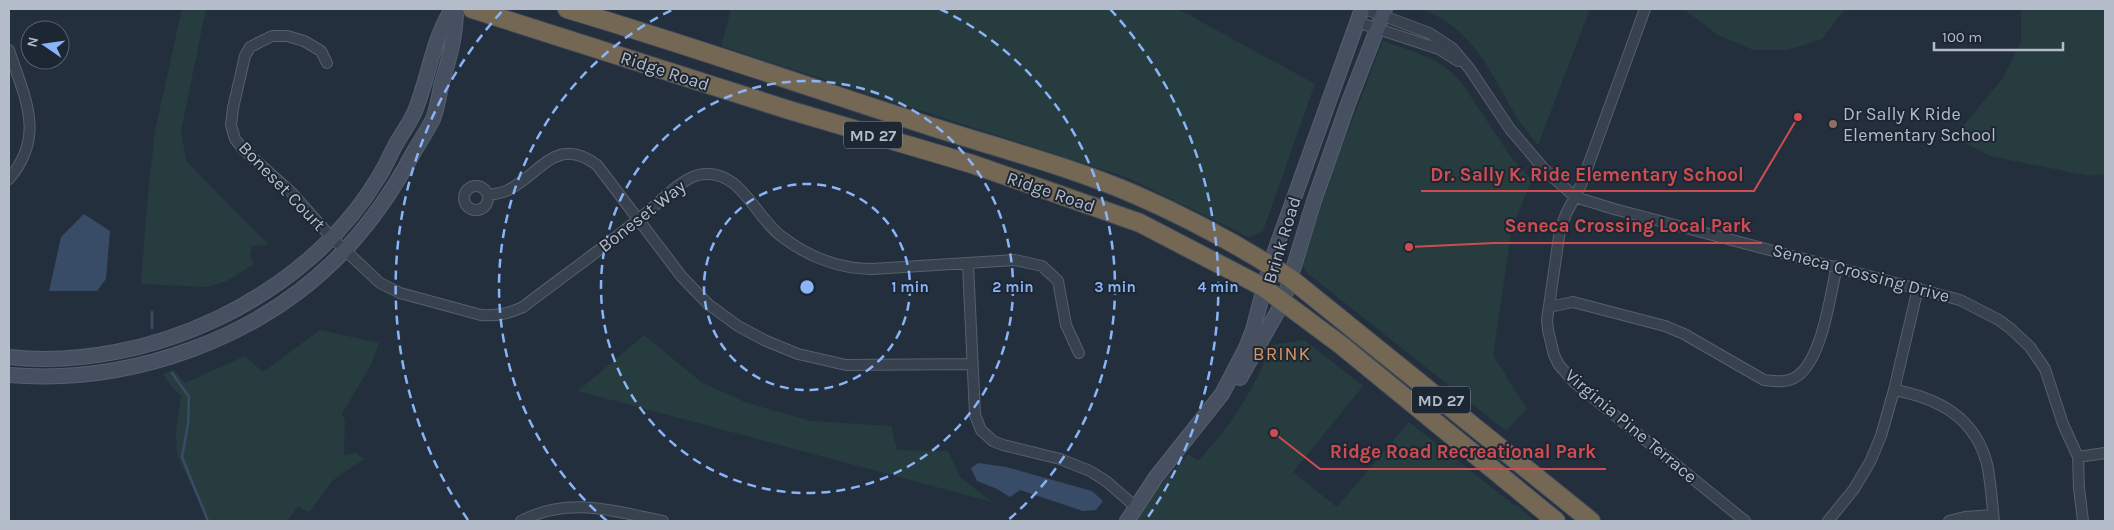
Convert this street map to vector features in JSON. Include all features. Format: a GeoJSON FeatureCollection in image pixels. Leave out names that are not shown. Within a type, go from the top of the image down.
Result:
{"type":"FeatureCollection","features":[{"type":"Feature","properties":{"kind":"highway","name":"Ridge Road"},"geometry":{"type":"LineString","coordinates":[[472,9],[788,110],[981,167],[1140,223],[1263,287],[1341,345],[1556,521]]}},
{"type":"Feature","properties":{"kind":"highway","name":"Ridge Road"},"geometry":{"type":"LineString","coordinates":[[567,9],[1061,167],[1136,195],[1180,216],[1270,265],[1290,278],[1591,521]]}},
{"type":"Feature","properties":{"kind":"main road"},"geometry":{"type":"LineString","coordinates":[[9,357],[50,359],[95,355],[127,350],[171,338],[214,321],[279,282],[331,237],[358,207],[378,179],[410,120],[441,27],[454,9]]}},
{"type":"Feature","properties":{"kind":"main road"},"geometry":{"type":"LineString","coordinates":[[9,375],[78,375],[127,368],[173,356],[217,339],[271,310],[309,283],[345,250],[395,186],[433,118],[456,30],[454,9]]}},
{"type":"Feature","properties":{"kind":"main road","name":"Brink Road"},"geometry":{"type":"LineString","coordinates":[[1137,508],[1156,477],[1222,394],[1246,348],[1254,330],[1263,287],[1270,265],[1357,22],[1364,9]]}},
{"type":"Feature","properties":{"kind":"main road","name":"Brink Road"},"geometry":{"type":"LineString","coordinates":[[1127,521],[1232,392],[1283,302],[1314,201],[1345,113],[1382,18]]}},
{"type":"Feature","properties":{"kind":"street","name":"Seneca Crossing Drive"},"geometry":{"type":"LineString","coordinates":[[1364,9],[1439,48],[1469,68],[1530,154],[1575,197],[1624,212],[1837,266],[1960,300],[1999,320],[2030,347],[2044,370],[2063,424],[2078,457],[2083,521]]}},
{"type":"Feature","properties":{"kind":"street","name":"Virginia Pine Terrace"},"geometry":{"type":"LineString","coordinates":[[1645,9],[1575,197],[1560,230],[1547,320],[1549,342],[1559,365],[1565,373],[1588,394],[1745,521]]}},
{"type":"Feature","properties":{"kind":"street","name":"Seneca Crossing Drive"},"geometry":{"type":"LineString","coordinates":[[1357,22],[1382,18]]}},
{"type":"Feature","properties":{"kind":"street","name":"Boneset Court"},"geometry":{"type":"LineString","coordinates":[[327,63],[321,51],[304,41],[287,36],[272,36],[250,47],[245,56],[231,124],[235,139],[242,149],[292,193],[331,237]]}},
{"type":"Feature","properties":{"kind":"street"},"geometry":{"type":"LineString","coordinates":[[9,50],[28,107],[30,130],[28,145],[20,166],[9,180]]}},
{"type":"Feature","properties":{"kind":"street"},"geometry":{"type":"LineString","coordinates":[[488,196],[510,189],[555,156],[572,154],[588,159],[597,165],[682,277],[708,304],[738,326],[764,340],[798,354],[846,366],[972,364]]}},
{"type":"Feature","properties":{"kind":"street","name":"Boneset Way"},"geometry":{"type":"LineString","coordinates":[[331,237],[380,283],[400,293],[464,311],[494,316],[509,314],[523,307],[639,219],[685,181],[697,176],[711,174],[731,181],[742,189],[761,216],[780,236],[811,255],[832,263],[854,269],[1015,260],[1042,266],[1058,281],[1066,325],[1080,353]]}},
{"type":"Feature","properties":{"kind":"street"},"geometry":{"type":"LineString","coordinates":[[968,264],[975,415],[982,430],[987,436],[1003,445],[1060,459],[1090,471],[1106,481],[1137,508]]}},
{"type":"Feature","properties":{"kind":"street"},"geometry":{"type":"LineString","coordinates":[[1549,307],[1573,302],[1665,326],[1684,334],[1764,380],[1778,382],[1797,377],[1811,361],[1818,346],[1837,266]]}},
{"type":"Feature","properties":{"kind":"street"},"geometry":{"type":"LineString","coordinates":[[1828,521],[1854,489],[1870,462],[1881,436],[1918,288]]}},
{"type":"Feature","properties":{"kind":"street"},"geometry":{"type":"LineString","coordinates":[[1894,390],[1926,397],[1942,405],[1962,421],[1981,448],[1986,463],[1994,518],[1966,517],[1949,521]]}},
{"type":"Feature","properties":{"kind":"street"},"geometry":{"type":"LineString","coordinates":[[2078,457],[2105,453]]}},
{"type":"Feature","properties":{"kind":"street"},"geometry":{"type":"LineString","coordinates":[[521,521],[539,512],[566,507],[598,508],[663,521]]}},
{"type":"Feature","properties":{"kind":"green space"},"geometry":{"type":"Polygon","coordinates":[[[182,9],[206,9],[181,131],[186,161],[269,245],[252,246],[250,256],[254,264],[227,281],[206,287],[141,284],[155,131],[182,9]]]}},
{"type":"Feature","properties":{"kind":"green space"},"geometry":{"type":"Polygon","coordinates":[[[731,9],[1178,9],[1315,84],[1263,231],[1249,237],[1126,177],[721,46],[731,9]]]}},
{"type":"Feature","properties":{"kind":"green space"},"geometry":{"type":"Polygon","coordinates":[[[1421,9],[1590,9],[1538,145],[1523,126],[1477,50],[1462,34],[1444,20],[1421,9]]]}},
{"type":"Feature","properties":{"kind":"green space"},"geometry":{"type":"Polygon","coordinates":[[[1687,9],[1845,9],[1822,39],[1788,50],[1753,50],[1718,35],[1686,11],[1687,9]]]}},
{"type":"Feature","properties":{"kind":"green space"},"geometry":{"type":"Polygon","coordinates":[[[2021,9],[2105,9],[2105,174],[2089,176],[1990,156],[1954,137],[2003,78],[2021,41],[2021,9]]]}},
{"type":"Feature","properties":{"kind":"green space"},"geometry":{"type":"Polygon","coordinates":[[[1383,41],[1425,56],[1453,74],[1461,82],[1511,157],[1532,180],[1512,228],[1493,355],[1527,409],[1506,431],[1306,272],[1302,265],[1339,154],[1383,41]]]}},
{"type":"Feature","properties":{"kind":"green space"},"geometry":{"type":"Polygon","coordinates":[[[320,330],[379,343],[371,365],[342,414],[345,421],[344,455],[356,453],[364,459],[332,481],[309,513],[298,506],[287,521],[208,521],[177,455],[176,433],[181,395],[174,390],[163,374],[174,370],[185,383],[245,356],[263,372],[320,330]]]}},
{"type":"Feature","properties":{"kind":"green space"},"geometry":{"type":"Polygon","coordinates":[[[644,335],[701,382],[747,403],[811,421],[891,426],[897,450],[948,451],[960,477],[992,502],[578,391],[644,335]]]}},
{"type":"Feature","properties":{"kind":"green space"},"geometry":{"type":"Polygon","coordinates":[[[1304,340],[1363,386],[1293,472],[1337,507],[1409,422],[1535,521],[1129,521],[1188,454],[1198,461],[1221,435],[1249,392],[1271,345],[1304,340]]]}},
{"type":"Feature","properties":{"kind":"water"},"geometry":{"type":"Polygon","coordinates":[[[84,214],[110,231],[106,279],[97,291],[49,291],[61,237],[84,214]]]}},
{"type":"Feature","properties":{"kind":"water"},"geometry":{"type":"Polygon","coordinates":[[[978,463],[1006,467],[1092,491],[1103,501],[1096,510],[1083,511],[1020,490],[1010,497],[997,489],[977,481],[971,468],[978,463]]]}},
{"type":"Feature","properties":{"kind":"waterway"},"geometry":{"type":"LineString","coordinates":[[152,312],[152,328]]}},
{"type":"Feature","properties":{"kind":"waterway"},"geometry":{"type":"LineString","coordinates":[[172,373],[189,397],[188,424],[182,457],[208,521]]}},
{"type":"Feature","properties":{"kind":"place","name":"Dr. Sally K. Ride Elementary School"},"geometry":{"type":"Point","coordinates":[1798,117]}},
{"type":"Feature","properties":{"kind":"place","name":"Dr Sally K Ride Elementary School"},"geometry":{"type":"Point","coordinates":[1833,124]}},
{"type":"Feature","properties":{"kind":"place","name":"Seneca Crossing Local Park"},"geometry":{"type":"Point","coordinates":[1409,247]}},
{"type":"Feature","properties":{"kind":"place","name":"Ridge Road Recreational Park"},"geometry":{"type":"Point","coordinates":[1274,433]}},
{"type":"Feature","properties":{"kind":"district","name":"BRINK"},"geometry":{"type":"Point","coordinates":[1282,354]}}]}
